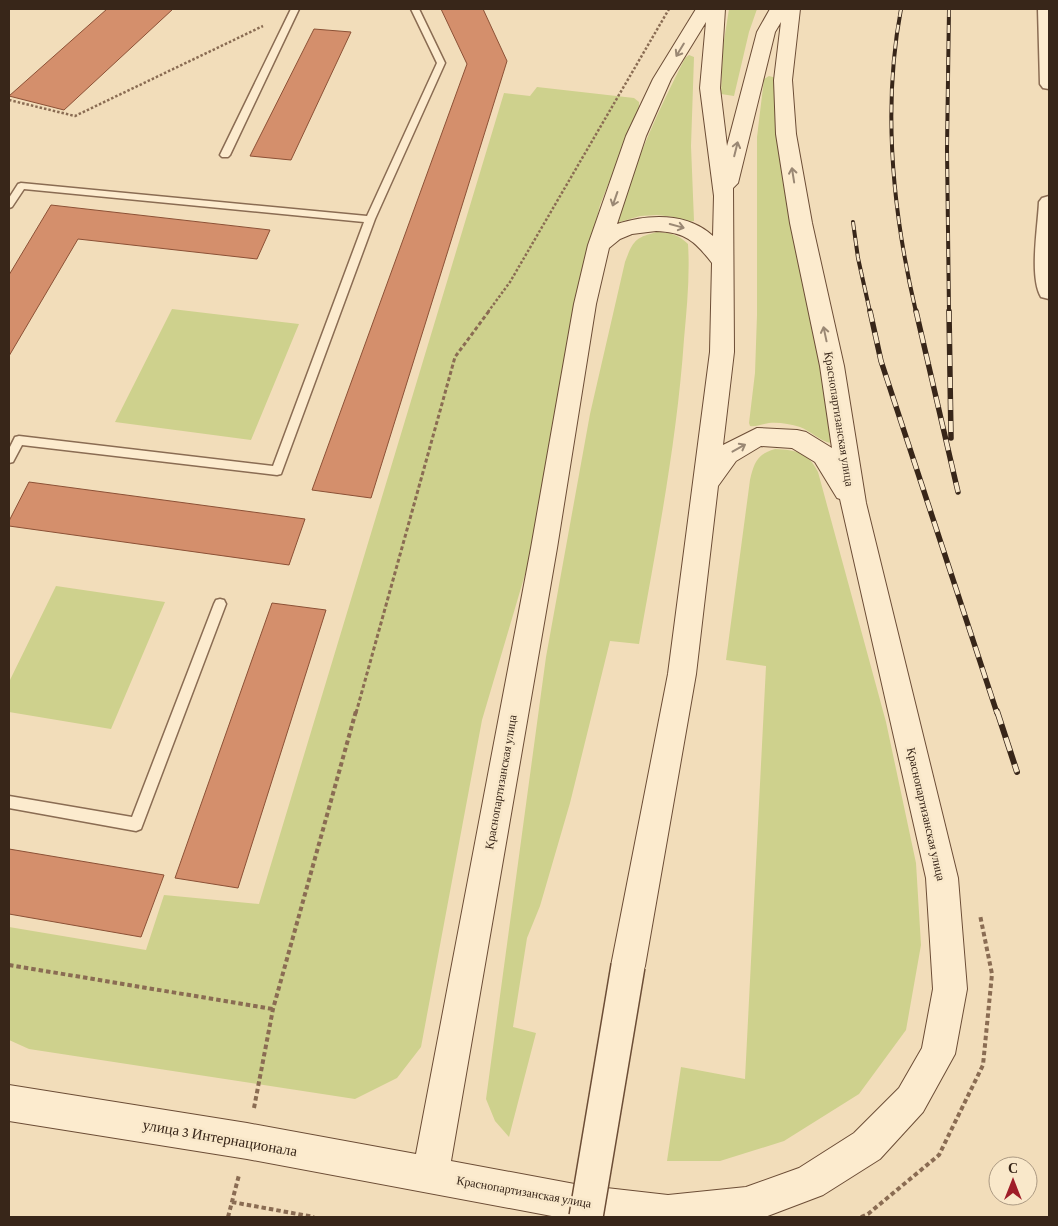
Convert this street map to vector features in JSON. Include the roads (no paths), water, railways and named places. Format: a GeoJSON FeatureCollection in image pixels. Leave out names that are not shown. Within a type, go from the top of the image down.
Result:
{"type":"FeatureCollection","features":[{"type":"Feature","properties":{"kind":"main road","name":"Краснопартизанская улица"},"geometry":{"type":"LineString","coordinates":[[705,9],[662,79],[636,136],[599,245],[584,304],[544,548],[430,1175],[580,1203],[668,1214],[746,1206],[810,1182],[867,1146],[911,1100],[938,1054],[950,989],[942,878],[896,694],[853,503],[832,366],[800,223],[786,134],[783,80],[791,9]]}},
{"type":"Feature","properties":{"kind":"main road"},"geometry":{"type":"LineString","coordinates":[[586,1217],[628,966],[682,674],[722,352],[724,196],[710,88],[716,9]]}},
{"type":"Feature","properties":{"kind":"main road"},"geometry":{"type":"LineString","coordinates":[[724,196],[766,32],[779,9]]}},
{"type":"Feature","properties":{"kind":"main road"},"geometry":{"type":"LineString","coordinates":[[599,245],[618,231],[643,225],[672,224],[693,231],[709,244],[724,262]]}},
{"type":"Feature","properties":{"kind":"main road"},"geometry":{"type":"LineString","coordinates":[[706,483],[727,454],[758,437],[797,439],[824,455],[853,503]]}},
{"type":"Feature","properties":{"kind":"main road","name":"улица 3 Интернационала"},"geometry":{"type":"LineString","coordinates":[[9,1103],[247,1142],[430,1175]]}},
{"type":"Feature","properties":{"kind":"street"},"geometry":{"type":"LineString","coordinates":[[1046,9],[1049,84]]}},
{"type":"Feature","properties":{"kind":"street"},"geometry":{"type":"LineString","coordinates":[[1049,202],[1046,270],[1049,292]]}},
{"type":"Feature","properties":{"kind":"lane"},"geometry":{"type":"LineString","coordinates":[[225,155],[295,9]]}},
{"type":"Feature","properties":{"kind":"lane"},"geometry":{"type":"LineString","coordinates":[[9,459],[19,440],[277,471],[370,219],[440,64],[415,9]]}},
{"type":"Feature","properties":{"kind":"lane"},"geometry":{"type":"LineString","coordinates":[[9,205],[21,186],[370,219]]}},
{"type":"Feature","properties":{"kind":"lane"},"geometry":{"type":"LineString","coordinates":[[9,802],[136,824],[220,604]]}},
{"type":"Feature","properties":{"kind":"railway"},"geometry":{"type":"LineString","coordinates":[[901,9],[895,47],[891,123],[896,199],[901,237],[916,312]]}},
{"type":"Feature","properties":{"kind":"railway"},"geometry":{"type":"LineString","coordinates":[[949,9],[947,149],[949,312]]}},
{"type":"Feature","properties":{"kind":"railway"},"geometry":{"type":"LineString","coordinates":[[853,222],[858,258],[870,312]]}},
{"type":"Feature","properties":{"kind":"railway"},"geometry":{"type":"LineString","coordinates":[[870,311],[881,361],[997,713]]}},
{"type":"Feature","properties":{"kind":"railway"},"geometry":{"type":"LineString","coordinates":[[916,311],[958,492]]}},
{"type":"Feature","properties":{"kind":"railway"},"geometry":{"type":"LineString","coordinates":[[949,311],[951,438]]}},
{"type":"Feature","properties":{"kind":"railway"},"geometry":{"type":"LineString","coordinates":[[997,711],[1017,772]]}}]}
